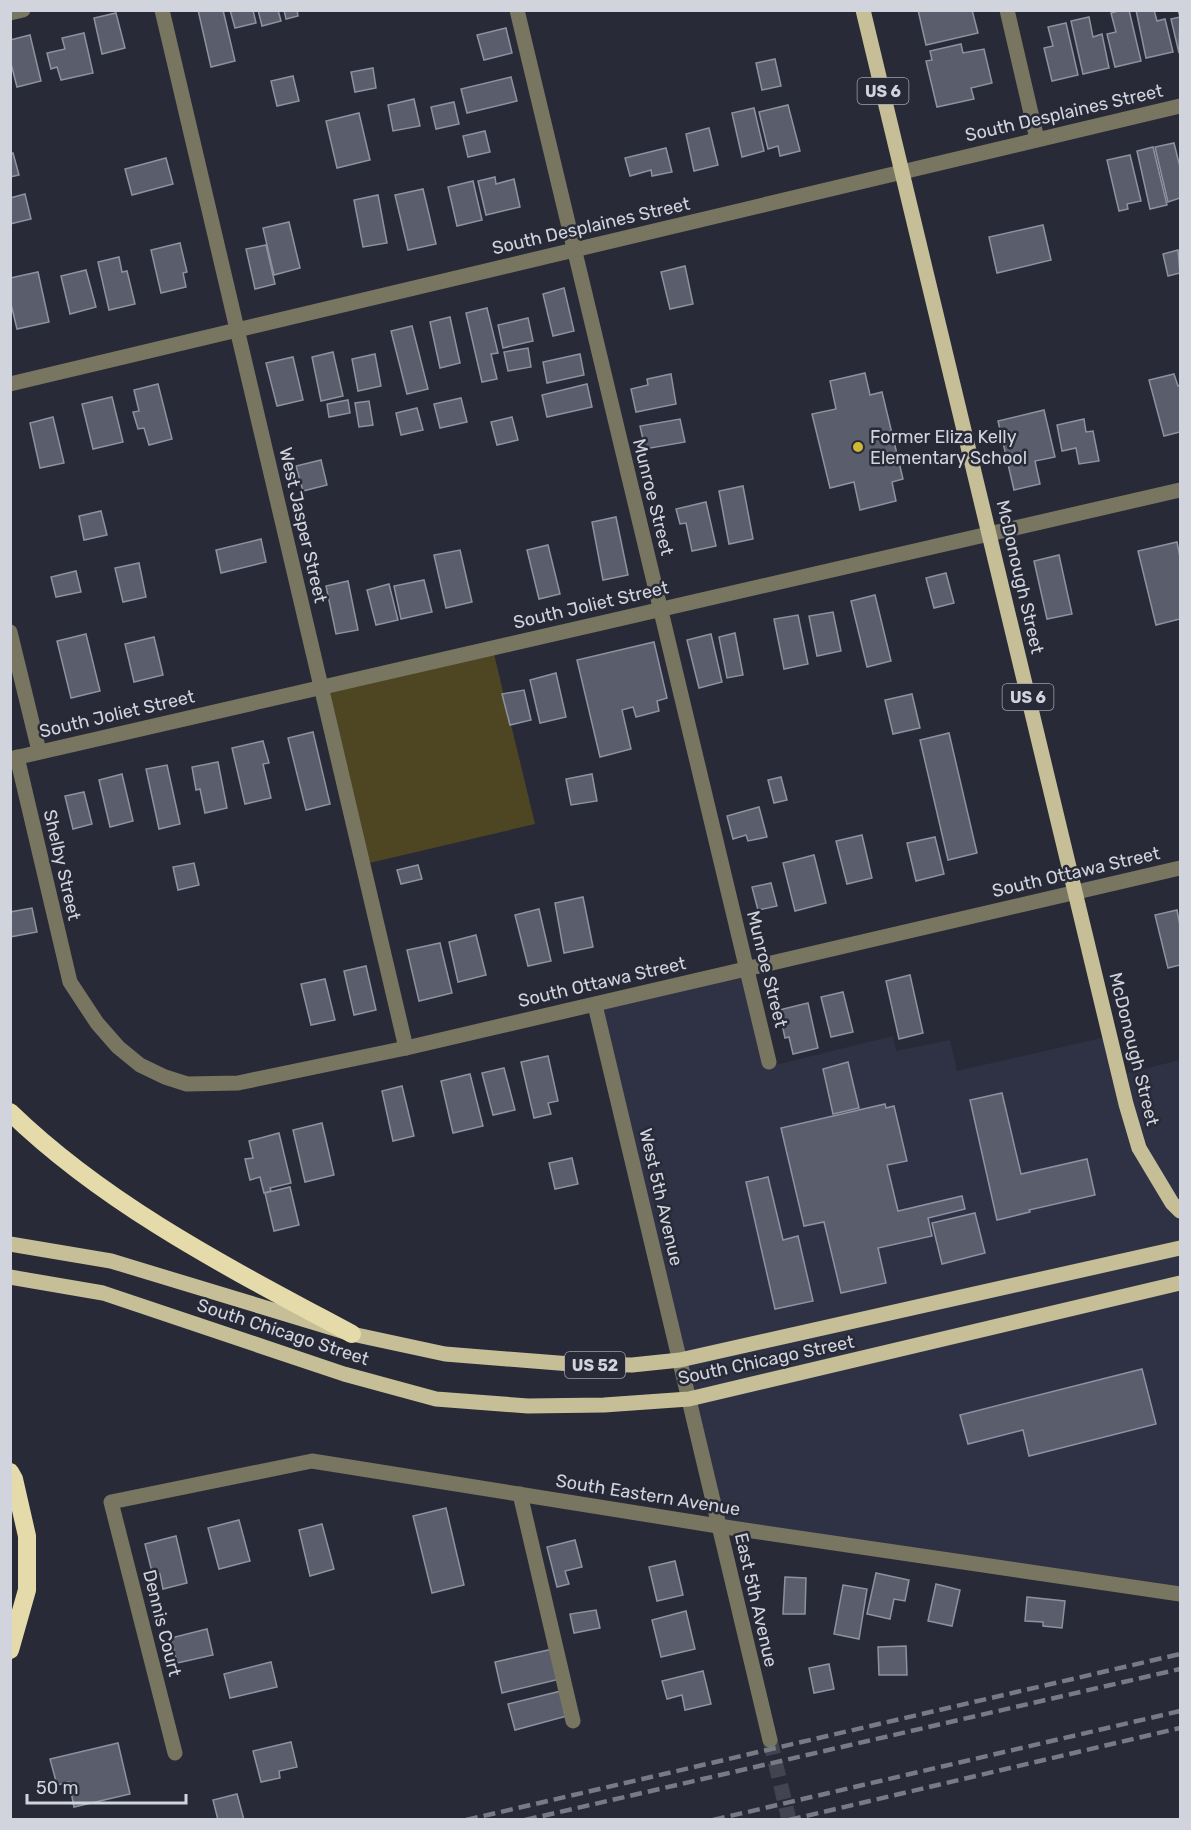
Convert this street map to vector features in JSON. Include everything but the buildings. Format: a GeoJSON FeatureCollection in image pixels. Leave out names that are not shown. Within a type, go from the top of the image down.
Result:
{"type":"FeatureCollection","features":[{"type":"Feature","properties":{"kind":"highway"},"geometry":{"type":"LineString","coordinates":[[10,1112],[71,1164],[129,1207],[223,1264],[352,1334]]}},
{"type":"Feature","properties":{"kind":"highway"},"geometry":{"type":"LineString","coordinates":[[10,1472],[14,1479],[27,1536],[27,1590],[10,1650]]}},
{"type":"Feature","properties":{"kind":"main road","name":"McDonough Street"},"geometry":{"type":"LineString","coordinates":[[863,10],[1126,1104],[1139,1148],[1172,1203],[1180,1211]]}},
{"type":"Feature","properties":{"kind":"main road","name":"South Chicago Street"},"geometry":{"type":"LineString","coordinates":[[10,1244],[111,1262],[352,1334],[445,1354],[571,1364],[632,1365],[680,1360],[1180,1248]]}},
{"type":"Feature","properties":{"kind":"main road","name":"South Chicago Street"},"geometry":{"type":"LineString","coordinates":[[10,1277],[103,1293],[344,1374],[436,1399],[528,1406],[604,1406],[689,1399],[1180,1283]]}},
{"type":"Feature","properties":{"kind":"street"},"geometry":{"type":"LineString","coordinates":[[10,13],[23,10]]}},
{"type":"Feature","properties":{"kind":"street","name":"West Jasper Street"},"geometry":{"type":"LineString","coordinates":[[162,10],[406,1048]]}},
{"type":"Feature","properties":{"kind":"street","name":"Munroe Street"},"geometry":{"type":"LineString","coordinates":[[517,10],[770,1062]]}},
{"type":"Feature","properties":{"kind":"street"},"geometry":{"type":"LineString","coordinates":[[1007,10],[1037,139]]}},
{"type":"Feature","properties":{"kind":"street","name":"South Desplaines Street"},"geometry":{"type":"LineString","coordinates":[[10,384],[1180,105]]}},
{"type":"Feature","properties":{"kind":"street","name":"South Joliet Street"},"geometry":{"type":"LineString","coordinates":[[14,758],[1180,490]]}},
{"type":"Feature","properties":{"kind":"street"},"geometry":{"type":"LineString","coordinates":[[10,632],[39,751]]}},
{"type":"Feature","properties":{"kind":"street","name":"Shelby Street"},"geometry":{"type":"LineString","coordinates":[[14,758],[70,982]]}},
{"type":"Feature","properties":{"kind":"street","name":"South Ottawa Street"},"geometry":{"type":"LineString","coordinates":[[70,982],[98,1023],[118,1047],[140,1065],[165,1077],[188,1084],[238,1083],[595,1005],[1180,868]]}},
{"type":"Feature","properties":{"kind":"street","name":"West 5th Avenue"},"geometry":{"type":"LineString","coordinates":[[595,1005],[689,1399]]}},
{"type":"Feature","properties":{"kind":"street","name":"East 5th Avenue"},"geometry":{"type":"LineString","coordinates":[[689,1399],[770,1740]]}},
{"type":"Feature","properties":{"kind":"street","name":"South Eastern Avenue"},"geometry":{"type":"LineString","coordinates":[[111,1502],[312,1461],[718,1526],[1180,1594]]}},
{"type":"Feature","properties":{"kind":"street"},"geometry":{"type":"LineString","coordinates":[[520,1494],[573,1721]]}},
{"type":"Feature","properties":{"kind":"street","name":"Dennis Court"},"geometry":{"type":"LineString","coordinates":[[111,1502],[175,1753]]}},
{"type":"Feature","properties":{"kind":"shaded area"},"geometry":{"type":"Polygon","coordinates":[[[493,650],[535,824],[365,864],[324,689],[493,650]]]}},
{"type":"Feature","properties":{"kind":"shaded area"},"geometry":{"type":"Polygon","coordinates":[[[743,974],[767,1067],[893,1036],[896,1051],[950,1040],[957,1071],[1114,1035],[1123,1074],[1180,1060],[1180,1586],[724,1523],[601,1010],[743,974]]]}},
{"type":"Feature","properties":{"kind":"tunnel"},"geometry":{"type":"LineString","coordinates":[[770,1740],[789,1820]]}},
{"type":"Feature","properties":{"kind":"railway"},"geometry":{"type":"LineString","coordinates":[[466,1820],[1180,1654]]}},
{"type":"Feature","properties":{"kind":"railway"},"geometry":{"type":"LineString","coordinates":[[525,1820],[1180,1669]]}},
{"type":"Feature","properties":{"kind":"railway"},"geometry":{"type":"LineString","coordinates":[[713,1820],[1180,1711]]}},
{"type":"Feature","properties":{"kind":"railway"},"geometry":{"type":"LineString","coordinates":[[789,1820],[1180,1728]]}},
{"type":"Feature","properties":{"kind":"place","name":"Former Eliza Kelly Elementary School"},"geometry":{"type":"Point","coordinates":[858,447]}}]}
